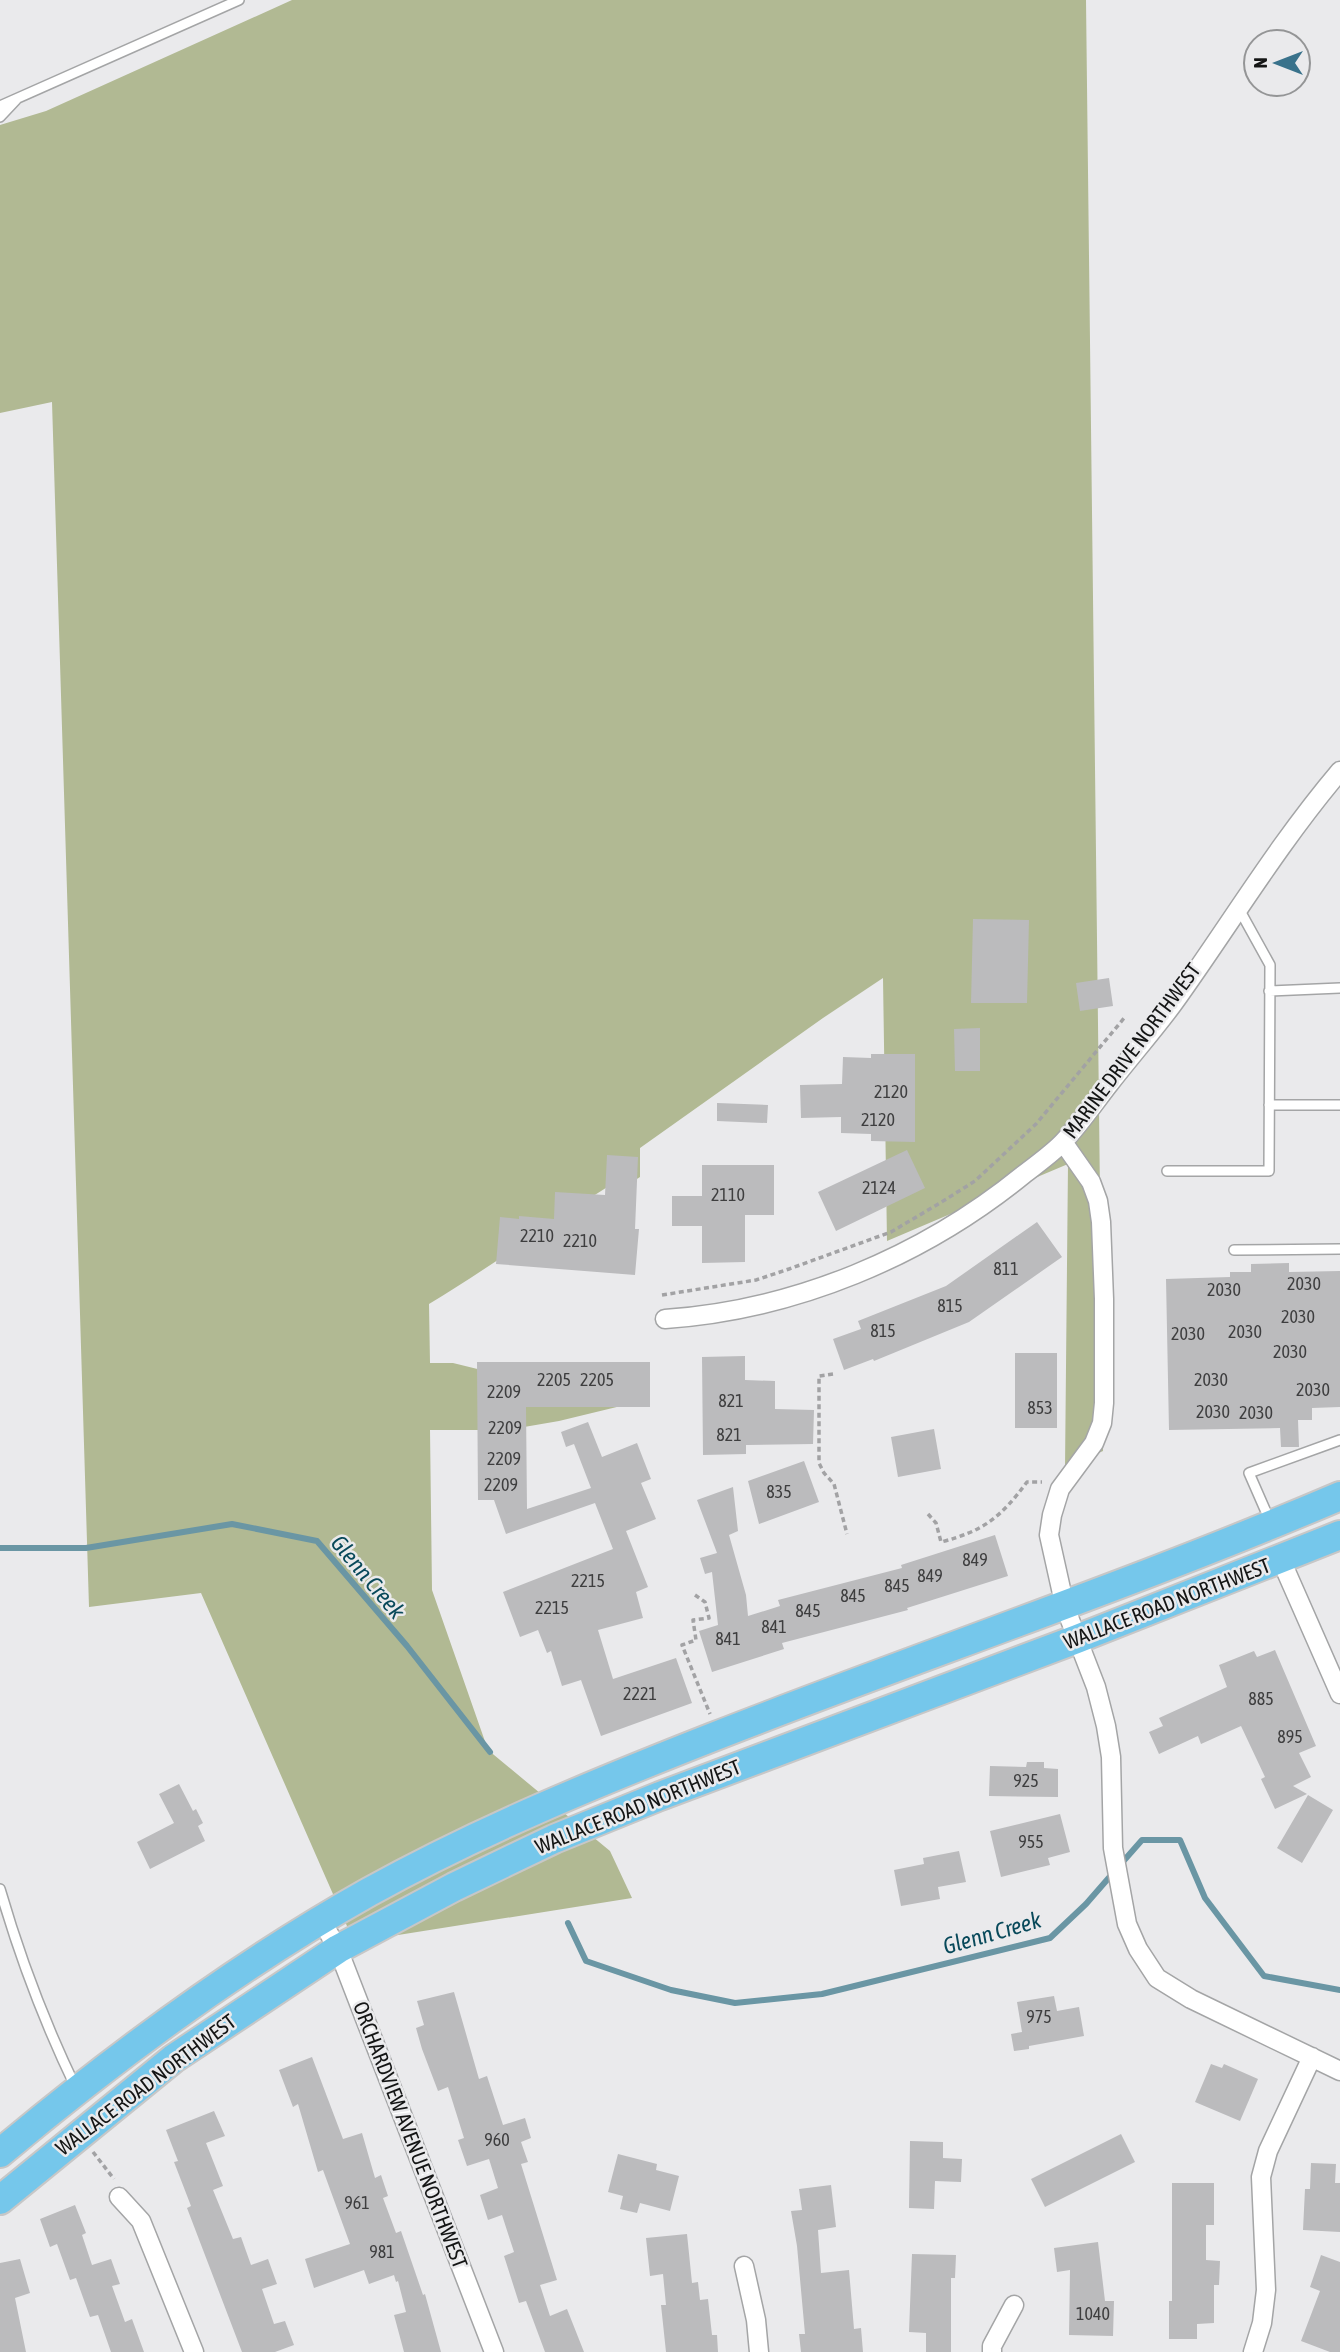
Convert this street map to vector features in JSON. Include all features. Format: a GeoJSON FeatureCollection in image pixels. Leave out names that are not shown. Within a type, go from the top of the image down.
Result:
{"type":"FeatureCollection","features":[{"type":"Feature","properties":{"kind":"main road","name":"WALLACE ROAD NORTHWEST"},"geometry":{"type":"LineString","coordinates":[[0,2152],[179,2011],[257,1958],[373,1890],[541,1807],[718,1735],[1065,1606],[1340,1496]]}},
{"type":"Feature","properties":{"kind":"main road","name":"WALLACE ROAD NORTHWEST"},"geometry":{"type":"LineString","coordinates":[[0,2200],[173,2059],[338,1949],[454,1887],[554,1839],[780,1749],[1077,1639],[1340,1535]]}},
{"type":"Feature","properties":{"kind":"street","name":"MARINE DRIVE NORTHWEST"},"geometry":{"type":"LineString","coordinates":[[665,1319],[704,1316],[764,1305],[810,1292],[871,1268],[949,1228],[1004,1190],[1063,1142],[1173,1004],[1238,906],[1340,771]]}},
{"type":"Feature","properties":{"kind":"street"},"geometry":{"type":"LineString","coordinates":[[1063,1142],[1086,1172],[1098,1201],[1104,1299],[1104,1403],[1102,1423],[1094,1443],[1060,1489],[1049,1535],[1065,1606],[1096,1686],[1106,1726],[1111,1757],[1113,1848],[1127,1924],[1138,1949],[1157,1978],[1191,1999],[1340,2071]]}},
{"type":"Feature","properties":{"kind":"street"},"geometry":{"type":"LineString","coordinates":[[1282,1560],[1340,1694]]}},
{"type":"Feature","properties":{"kind":"street","name":"ORCHARDVIEW AVENUE NORTHWEST"},"geometry":{"type":"LineString","coordinates":[[321,1920],[338,1949],[494,2352]]}},
{"type":"Feature","properties":{"kind":"street"},"geometry":{"type":"LineString","coordinates":[[1253,2352],[1262,2323],[1266,2290],[1261,2177],[1268,2151],[1312,2057]]}},
{"type":"Feature","properties":{"kind":"street"},"geometry":{"type":"LineString","coordinates":[[119,2197],[141,2221],[194,2352]]}},
{"type":"Feature","properties":{"kind":"street"},"geometry":{"type":"LineString","coordinates":[[744,2266],[757,2320],[759,2352]]}},
{"type":"Feature","properties":{"kind":"street"},"geometry":{"type":"LineString","coordinates":[[992,2352],[992,2346],[1014,2305]]}},
{"type":"Feature","properties":{"kind":"lane"},"geometry":{"type":"LineString","coordinates":[[0,106],[239,0]]}},
{"type":"Feature","properties":{"kind":"lane"},"geometry":{"type":"LineString","coordinates":[[0,117],[20,97]]}},
{"type":"Feature","properties":{"kind":"lane"},"geometry":{"type":"LineString","coordinates":[[1167,1171],[1269,1171],[1270,965],[1238,906]]}},
{"type":"Feature","properties":{"kind":"lane"},"geometry":{"type":"LineString","coordinates":[[1269,991],[1340,988]]}},
{"type":"Feature","properties":{"kind":"lane"},"geometry":{"type":"LineString","coordinates":[[1269,1105],[1340,1105]]}},
{"type":"Feature","properties":{"kind":"lane"},"geometry":{"type":"LineString","coordinates":[[1234,1250],[1340,1249]]}},
{"type":"Feature","properties":{"kind":"lane"},"geometry":{"type":"LineString","coordinates":[[1272,1525],[1249,1474],[1340,1440]]}},
{"type":"Feature","properties":{"kind":"lane"},"geometry":{"type":"LineString","coordinates":[[0,1889],[50,2034],[77,2089]]}},
{"type":"Feature","properties":{"kind":"path"},"geometry":{"type":"LineString","coordinates":[[662,1295],[757,1280],[891,1232],[940,1203],[975,1181],[1036,1124],[1125,1017]]}},
{"type":"Feature","properties":{"kind":"path"},"geometry":{"type":"LineString","coordinates":[[832,1374],[819,1376],[819,1463],[824,1474],[834,1484],[847,1534]]}},
{"type":"Feature","properties":{"kind":"path"},"geometry":{"type":"LineString","coordinates":[[928,1514],[936,1523],[941,1542],[970,1535],[1008,1508],[1027,1482],[1038,1480],[1060,1489]]}},
{"type":"Feature","properties":{"kind":"path"},"geometry":{"type":"LineString","coordinates":[[695,1595],[705,1602],[709,1618],[693,1620],[696,1640],[682,1645],[718,1735]]}},
{"type":"Feature","properties":{"kind":"path"},"geometry":{"type":"LineString","coordinates":[[79,2134],[112,2174],[119,2197]]}},
{"type":"Feature","properties":{"kind":"green space"},"geometry":{"type":"Polygon","coordinates":[[[292,0],[1086,0],[1103,1451],[1065,1468],[1068,1164],[887,1241],[883,978],[640,1148],[640,1177],[629,1184],[620,1179],[429,1304],[430,1363],[453,1363],[625,1405],[507,1430],[430,1430],[432,1590],[488,1750],[610,1851],[632,1898],[354,1942],[201,1593],[89,1607],[52,402],[0,413],[0,125],[46,111],[292,0]]]}},
{"type":"Feature","properties":{"kind":"building"},"geometry":{"type":"Polygon","coordinates":[[[973,919],[1029,920],[1027,1003],[971,1003],[973,919]]]}},
{"type":"Feature","properties":{"kind":"building"},"geometry":{"type":"Polygon","coordinates":[[[1109,978],[1113,1006],[1080,1011],[1076,983],[1109,978]]]}},
{"type":"Feature","properties":{"kind":"building"},"geometry":{"type":"Polygon","coordinates":[[[980,1028],[980,1071],[955,1071],[954,1029],[980,1028]]]}},
{"type":"Feature","properties":{"kind":"building"},"geometry":{"type":"Polygon","coordinates":[[[871,1054],[915,1054],[915,1142],[871,1141],[871,1134],[841,1133],[841,1117],[801,1118],[800,1085],[842,1084],[843,1057],[871,1058],[871,1054]]]}},
{"type":"Feature","properties":{"kind":"building"},"geometry":{"type":"Polygon","coordinates":[[[717,1103],[768,1105],[767,1123],[717,1121],[717,1103]]]}},
{"type":"Feature","properties":{"kind":"building"},"geometry":{"type":"Polygon","coordinates":[[[907,1150],[925,1188],[836,1231],[818,1192],[907,1150]]]}},
{"type":"Feature","properties":{"kind":"building"},"geometry":{"type":"Polygon","coordinates":[[[607,1155],[638,1157],[635,1229],[639,1229],[635,1275],[496,1264],[500,1217],[554,1219],[555,1192],[605,1195],[607,1155]]]}},
{"type":"Feature","properties":{"kind":"building"},"geometry":{"type":"Polygon","coordinates":[[[702,1165],[774,1165],[774,1215],[745,1215],[745,1262],[702,1263],[702,1226],[672,1226],[672,1196],[702,1196],[702,1165]]]}},
{"type":"Feature","properties":{"kind":"building"},"geometry":{"type":"Polygon","coordinates":[[[1037,1222],[1062,1257],[969,1322],[874,1361],[873,1359],[844,1370],[833,1339],[861,1329],[858,1321],[946,1286],[1037,1222]]]}},
{"type":"Feature","properties":{"kind":"building"},"geometry":{"type":"Polygon","coordinates":[[[1289,1263],[1289,1272],[1340,1271],[1340,1407],[1312,1408],[1312,1420],[1298,1420],[1299,1447],[1281,1447],[1280,1428],[1169,1430],[1166,1279],[1230,1277],[1230,1272],[1251,1272],[1251,1264],[1289,1263]]]}},
{"type":"Feature","properties":{"kind":"building"},"geometry":{"type":"Polygon","coordinates":[[[1015,1353],[1057,1353],[1057,1428],[1015,1428],[1015,1353]]]}},
{"type":"Feature","properties":{"kind":"building"},"geometry":{"type":"Polygon","coordinates":[[[745,1356],[745,1380],[775,1381],[775,1409],[814,1410],[813,1444],[746,1445],[746,1454],[703,1455],[702,1357],[745,1356]]]}},
{"type":"Feature","properties":{"kind":"building"},"geometry":{"type":"Polygon","coordinates":[[[477,1362],[650,1362],[650,1407],[526,1407],[527,1509],[591,1488],[574,1444],[566,1447],[561,1432],[588,1422],[602,1457],[637,1443],[651,1479],[641,1483],[656,1519],[626,1531],[648,1587],[636,1592],[643,1618],[598,1630],[613,1679],[676,1658],[692,1703],[601,1736],[581,1680],[562,1686],[551,1651],[547,1653],[538,1630],[520,1637],[503,1592],[613,1549],[595,1503],[506,1534],[494,1500],[478,1500],[477,1362]]]}},
{"type":"Feature","properties":{"kind":"building"},"geometry":{"type":"Polygon","coordinates":[[[934,1429],[941,1469],[898,1477],[891,1437],[934,1429]]]}},
{"type":"Feature","properties":{"kind":"building"},"geometry":{"type":"Polygon","coordinates":[[[804,1461],[819,1502],[759,1524],[748,1481],[804,1461]]]}},
{"type":"Feature","properties":{"kind":"building"},"geometry":{"type":"Polygon","coordinates":[[[733,1487],[738,1531],[729,1535],[746,1595],[748,1616],[780,1606],[778,1600],[902,1568],[901,1565],[995,1535],[1008,1576],[907,1608],[908,1610],[782,1643],[784,1649],[712,1672],[699,1631],[718,1625],[712,1572],[705,1574],[700,1558],[717,1553],[697,1500],[733,1487]]]}},
{"type":"Feature","properties":{"kind":"building"},"geometry":{"type":"Polygon","coordinates":[[[1275,1650],[1316,1746],[1299,1753],[1311,1777],[1293,1786],[1307,1794],[1275,1809],[1261,1779],[1265,1777],[1241,1726],[1201,1744],[1198,1736],[1159,1754],[1149,1732],[1163,1726],[1159,1718],[1227,1687],[1219,1665],[1254,1651],[1257,1657],[1275,1650]]]}},
{"type":"Feature","properties":{"kind":"building"},"geometry":{"type":"Polygon","coordinates":[[[1027,1762],[1044,1762],[1044,1768],[1058,1769],[1058,1797],[989,1796],[990,1766],[1026,1767],[1027,1762]]]}},
{"type":"Feature","properties":{"kind":"building"},"geometry":{"type":"Polygon","coordinates":[[[179,1784],[193,1811],[196,1809],[203,1823],[198,1826],[205,1841],[150,1869],[137,1842],[174,1823],[159,1794],[179,1784]]]}},
{"type":"Feature","properties":{"kind":"building"},"geometry":{"type":"Polygon","coordinates":[[[1308,1795],[1333,1810],[1302,1863],[1277,1848],[1308,1795]]]}},
{"type":"Feature","properties":{"kind":"building"},"geometry":{"type":"Polygon","coordinates":[[[1060,1814],[1070,1852],[1048,1858],[1050,1865],[1001,1877],[990,1831],[1060,1814]]]}},
{"type":"Feature","properties":{"kind":"building"},"geometry":{"type":"Polygon","coordinates":[[[959,1851],[966,1882],[938,1887],[940,1899],[901,1906],[894,1870],[924,1864],[923,1858],[959,1851]]]}},
{"type":"Feature","properties":{"kind":"building"},"geometry":{"type":"Polygon","coordinates":[[[454,1992],[479,2079],[487,2076],[503,2125],[525,2118],[531,2138],[521,2142],[528,2162],[521,2164],[557,2280],[540,2285],[550,2316],[567,2309],[584,2352],[545,2352],[526,2301],[519,2303],[504,2256],[514,2252],[502,2215],[488,2220],[480,2195],[498,2188],[489,2159],[467,2166],[458,2140],[464,2138],[448,2087],[438,2091],[422,2049],[416,2028],[424,2025],[417,2001],[454,1992]]]}},
{"type":"Feature","properties":{"kind":"building"},"geometry":{"type":"Polygon","coordinates":[[[1054,1996],[1057,2011],[1079,2007],[1084,2036],[1014,2051],[1011,2034],[1022,2032],[1017,2002],[1054,1996]]]}},
{"type":"Feature","properties":{"kind":"building"},"geometry":{"type":"Polygon","coordinates":[[[312,2057],[343,2139],[362,2133],[375,2178],[381,2175],[388,2196],[383,2198],[396,2233],[401,2231],[423,2295],[425,2294],[441,2352],[404,2352],[394,2315],[406,2312],[394,2275],[369,2284],[364,2270],[314,2288],[305,2259],[350,2244],[323,2170],[318,2172],[298,2104],[293,2107],[279,2070],[312,2057]]]}},
{"type":"Feature","properties":{"kind":"building"},"geometry":{"type":"Polygon","coordinates":[[[1211,2064],[1222,2068],[1224,2064],[1258,2079],[1240,2121],[1195,2102],[1211,2064]]]}},
{"type":"Feature","properties":{"kind":"building"},"geometry":{"type":"Polygon","coordinates":[[[214,2111],[225,2136],[206,2143],[223,2186],[213,2190],[233,2239],[241,2237],[251,2265],[268,2259],[277,2284],[262,2289],[274,2324],[285,2321],[294,2345],[275,2352],[242,2352],[187,2208],[191,2206],[174,2162],[178,2161],[166,2130],[214,2111]]]}},
{"type":"Feature","properties":{"kind":"building"},"geometry":{"type":"Polygon","coordinates":[[[1121,2134],[1135,2162],[1045,2207],[1031,2179],[1121,2134]]]}},
{"type":"Feature","properties":{"kind":"building"},"geometry":{"type":"Polygon","coordinates":[[[910,2141],[943,2142],[943,2158],[962,2159],[961,2182],[935,2181],[934,2209],[909,2208],[910,2141]]]}},
{"type":"Feature","properties":{"kind":"building"},"geometry":{"type":"Polygon","coordinates":[[[618,2154],[657,2164],[656,2170],[679,2176],[670,2211],[640,2203],[637,2213],[620,2209],[623,2196],[608,2192],[618,2154]]]}},
{"type":"Feature","properties":{"kind":"building"},"geometry":{"type":"Polygon","coordinates":[[[1311,2163],[1336,2164],[1335,2183],[1340,2183],[1340,2232],[1303,2230],[1305,2189],[1310,2189],[1311,2163]]]}},
{"type":"Feature","properties":{"kind":"building"},"geometry":{"type":"Polygon","coordinates":[[[1172,2183],[1214,2183],[1214,2225],[1206,2225],[1206,2260],[1220,2261],[1219,2285],[1214,2285],[1214,2323],[1197,2324],[1197,2339],[1169,2339],[1169,2301],[1172,2301],[1172,2183]]]}},
{"type":"Feature","properties":{"kind":"building"},"geometry":{"type":"Polygon","coordinates":[[[831,2185],[836,2227],[818,2230],[821,2273],[849,2270],[854,2329],[861,2328],[863,2352],[801,2352],[799,2334],[805,2334],[791,2211],[802,2210],[799,2189],[831,2185]]]}},
{"type":"Feature","properties":{"kind":"building"},"geometry":{"type":"Polygon","coordinates":[[[75,2205],[86,2233],[82,2235],[92,2265],[111,2259],[120,2284],[112,2286],[125,2322],[132,2319],[144,2352],[111,2352],[98,2315],[90,2317],[76,2278],[70,2280],[57,2244],[50,2247],[40,2219],[75,2205]]]}},
{"type":"Feature","properties":{"kind":"building"},"geometry":{"type":"Polygon","coordinates":[[[687,2234],[692,2283],[698,2282],[700,2300],[708,2299],[712,2335],[717,2335],[718,2352],[666,2352],[661,2305],[666,2305],[663,2274],[650,2276],[646,2238],[687,2234]]]}},
{"type":"Feature","properties":{"kind":"building"},"geometry":{"type":"Polygon","coordinates":[[[1098,2242],[1105,2301],[1114,2301],[1113,2336],[1069,2335],[1070,2270],[1057,2272],[1054,2248],[1098,2242]]]}},
{"type":"Feature","properties":{"kind":"building"},"geometry":{"type":"Polygon","coordinates":[[[912,2254],[956,2255],[955,2278],[951,2278],[951,2352],[926,2352],[926,2333],[909,2332],[912,2254]]]}},
{"type":"Feature","properties":{"kind":"building"},"geometry":{"type":"Polygon","coordinates":[[[1321,2255],[1340,2262],[1340,2352],[1330,2352],[1301,2341],[1320,2291],[1310,2287],[1321,2255]]]}},
{"type":"Feature","properties":{"kind":"building"},"geometry":{"type":"Polygon","coordinates":[[[20,2259],[30,2293],[15,2298],[26,2352],[0,2352],[0,2263],[20,2259]]]}},
{"type":"Feature","properties":{"kind":"waterway","name":"Glenn Creek"},"geometry":{"type":"LineString","coordinates":[[0,1548],[86,1548],[232,1524],[317,1541],[407,1646],[490,1752]]}},
{"type":"Feature","properties":{"kind":"waterway","name":"Glenn Creek"},"geometry":{"type":"LineString","coordinates":[[1120,1865],[1142,1840],[1180,1840],[1205,1898],[1264,1976],[1340,1990]]}},
{"type":"Feature","properties":{"kind":"waterway","name":"Glenn Creek"},"geometry":{"type":"LineString","coordinates":[[568,1923],[586,1961],[671,1990],[735,2003],[822,1994],[1050,1938],[1086,1904],[1113,1873]]}}]}
